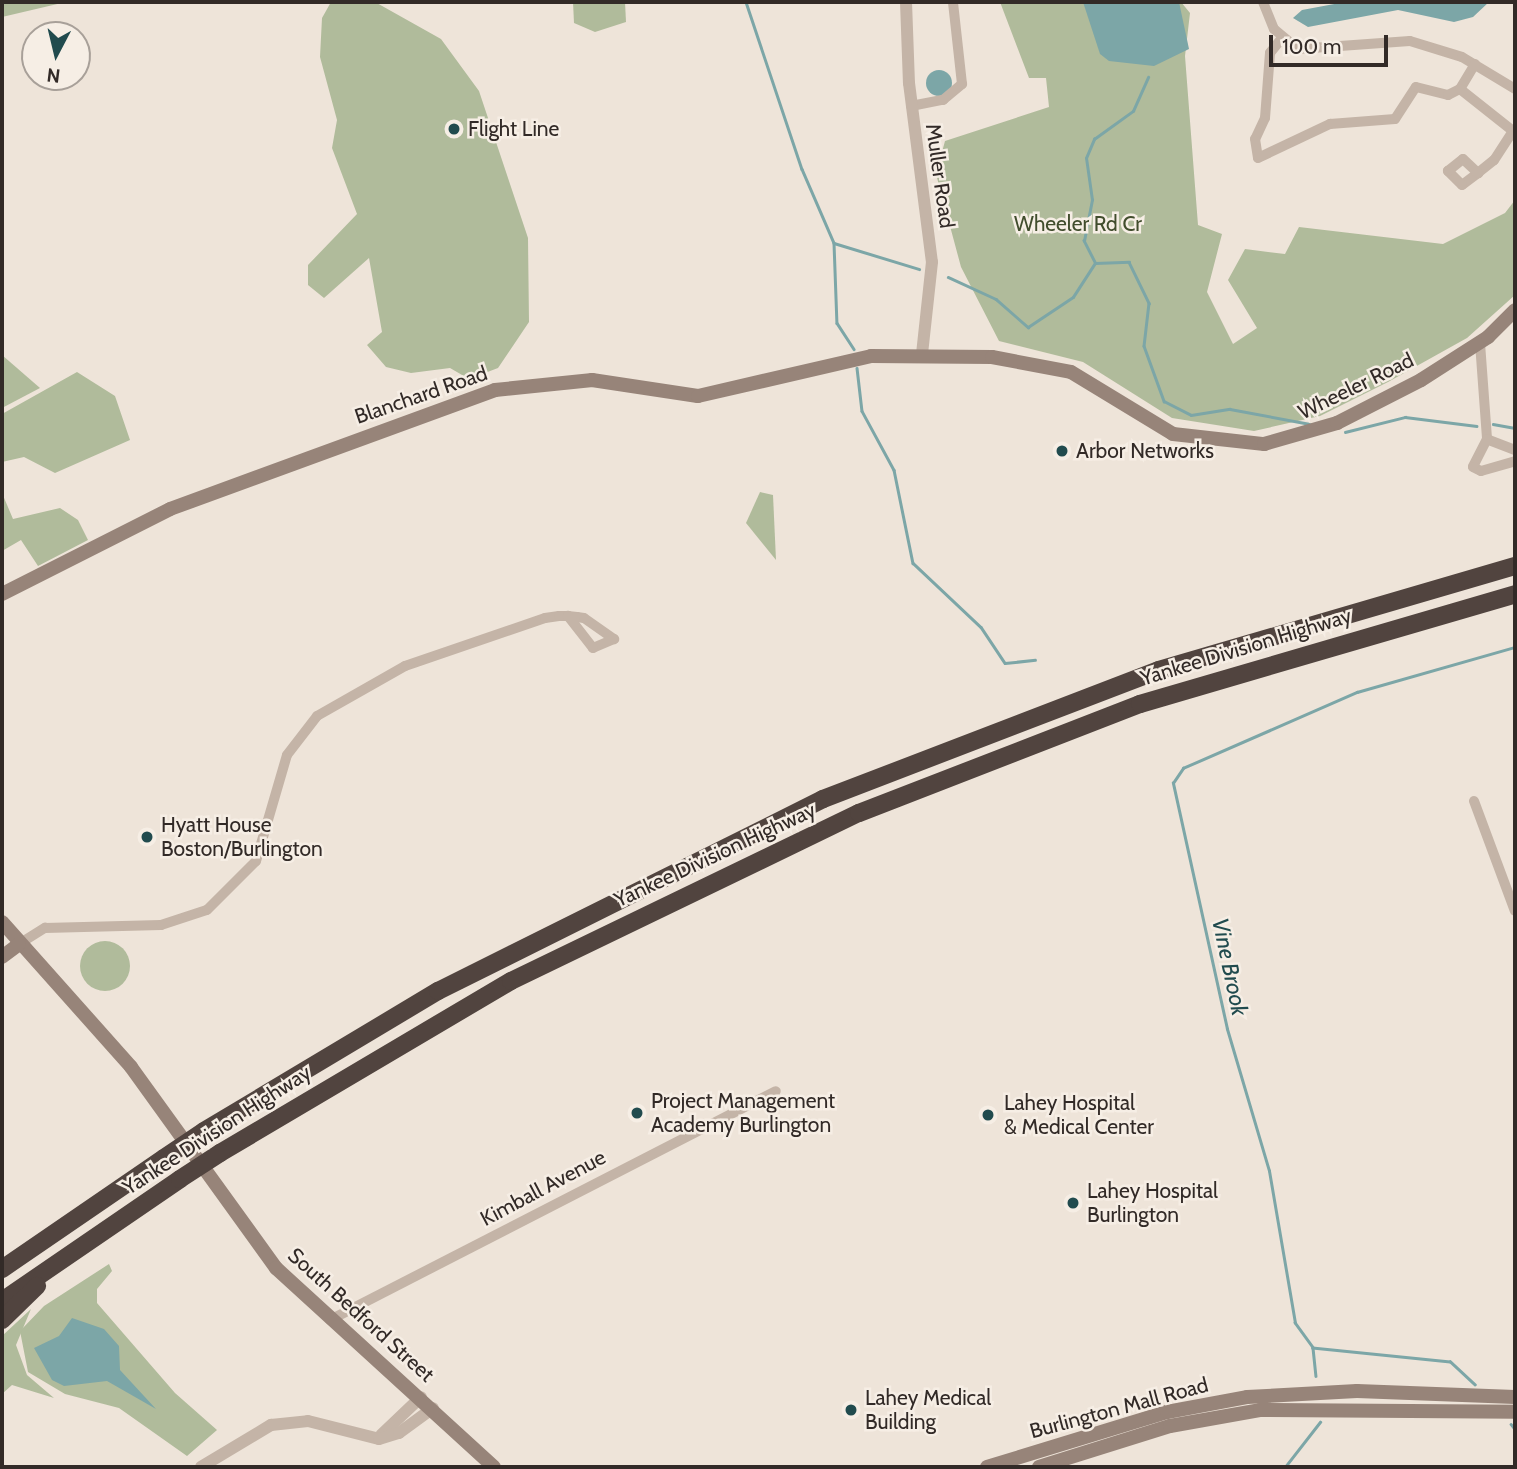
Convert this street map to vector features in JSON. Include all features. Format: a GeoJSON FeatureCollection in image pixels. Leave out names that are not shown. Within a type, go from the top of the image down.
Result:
{"type":"FeatureCollection","features":[{"type":"Feature","properties":{"kind":"highway","name":"Yankee Division Highway"},"geometry":{"type":"LineString","coordinates":[[2,1269],[204,1131],[528,942],[835,794],[1159,670],[1515,566]]}},
{"type":"Feature","properties":{"kind":"highway","name":"Yankee Division Highway"},"geometry":{"type":"LineString","coordinates":[[2,1301],[220,1153],[510,981],[859,813],[1140,704],[1515,594]]}},
{"type":"Feature","properties":{"kind":"highway"},"geometry":{"type":"LineString","coordinates":[[2,1320],[85,1244]]}},
{"type":"Feature","properties":{"kind":"main road","name":"Wheeler Road"},"geometry":{"type":"LineString","coordinates":[[922,354],[1056,366],[1156,428],[1244,445],[1287,441],[1337,423],[1480,343],[1515,310]]}},
{"type":"Feature","properties":{"kind":"main road","name":"Blanchard Road"},"geometry":{"type":"LineString","coordinates":[[2,594],[161,513],[495,390],[592,380],[698,396],[858,358],[922,354]]}},
{"type":"Feature","properties":{"kind":"main road","name":"South Bedford Street"},"geometry":{"type":"LineString","coordinates":[[2,922],[145,1084],[261,1251],[330,1320],[421,1397],[494,1467]]}},
{"type":"Feature","properties":{"kind":"main road"},"geometry":{"type":"LineString","coordinates":[[2,957],[19,944]]}},
{"type":"Feature","properties":{"kind":"main road","name":"Burlington Mall Road"},"geometry":{"type":"LineString","coordinates":[[986,1467],[1167,1412],[1247,1397],[1357,1391],[1515,1397]]}},
{"type":"Feature","properties":{"kind":"main road","name":"Burlington Mall Road"},"geometry":{"type":"LineString","coordinates":[[1039,1467],[1170,1426],[1260,1410],[1515,1412]]}},
{"type":"Feature","properties":{"kind":"street","name":"Muller Road"},"geometry":{"type":"LineString","coordinates":[[906,2],[911,106],[933,262],[922,354]]}},
{"type":"Feature","properties":{"kind":"street"},"geometry":{"type":"LineString","coordinates":[[911,106],[943,100],[962,84],[953,2]]}},
{"type":"Feature","properties":{"kind":"street"},"geometry":{"type":"LineString","coordinates":[[1263,2],[1282,38],[1308,50],[1365,40],[1410,41],[1475,64],[1515,89]]}},
{"type":"Feature","properties":{"kind":"street"},"geometry":{"type":"LineString","coordinates":[[1282,38],[1270,53],[1265,117],[1255,139],[1258,158],[1330,124],[1395,119],[1416,87],[1448,95],[1460,89],[1475,64]]}},
{"type":"Feature","properties":{"kind":"street"},"geometry":{"type":"LineString","coordinates":[[1460,89],[1513,131],[1478,173]]}},
{"type":"Feature","properties":{"kind":"street"},"geometry":{"type":"LineString","coordinates":[[1480,343],[1487,439],[1473,467],[1482,471],[1515,461]]}},
{"type":"Feature","properties":{"kind":"street"},"geometry":{"type":"LineString","coordinates":[[1487,439],[1515,450]]}},
{"type":"Feature","properties":{"kind":"street"},"geometry":{"type":"LineString","coordinates":[[19,944],[49,928],[161,925],[207,910],[256,861],[287,755],[317,716],[405,666],[568,616]]}},
{"type":"Feature","properties":{"kind":"street"},"geometry":{"type":"LineString","coordinates":[[1474,801],[1515,911]]}},
{"type":"Feature","properties":{"kind":"street","name":"Kimball Avenue"},"geometry":{"type":"LineString","coordinates":[[330,1320],[776,1091]]}},
{"type":"Feature","properties":{"kind":"street"},"geometry":{"type":"LineString","coordinates":[[372,1439],[421,1397]]}},
{"type":"Feature","properties":{"kind":"street"},"geometry":{"type":"LineString","coordinates":[[201,1467],[253,1431],[285,1422],[308,1421],[372,1439],[399,1433],[433,1408]]}},
{"type":"Feature","properties":{"kind":"green space"},"geometry":{"type":"Polygon","coordinates":[[[2,2],[66,2],[2,17],[2,2]]]}},
{"type":"Feature","properties":{"kind":"green space"},"geometry":{"type":"Polygon","coordinates":[[[331,2],[375,2],[441,39],[479,91],[528,238],[529,322],[498,368],[469,379],[450,368],[411,373],[386,367],[367,345],[382,332],[369,258],[324,298],[308,285],[308,265],[357,214],[332,148],[337,120],[320,57],[322,18],[331,2]]]}},
{"type":"Feature","properties":{"kind":"green space"},"geometry":{"type":"Polygon","coordinates":[[[573,2],[625,2],[626,22],[595,32],[574,23],[573,2]]]}},
{"type":"Feature","properties":{"kind":"green space","name":"Wheeler Rd Cr"},"geometry":{"type":"Polygon","coordinates":[[[1000,2],[1181,2],[1190,13],[1185,56],[1198,225],[1222,234],[1207,292],[1233,344],[1257,328],[1228,280],[1245,249],[1285,254],[1299,227],[1443,244],[1505,213],[1515,200],[1515,295],[1467,338],[1388,382],[1320,416],[1254,431],[1172,418],[1083,362],[999,341],[961,267],[936,174],[945,141],[1049,107],[1046,78],[1029,78],[1000,2]]]}},
{"type":"Feature","properties":{"kind":"green space"},"geometry":{"type":"Polygon","coordinates":[[[2,355],[40,388],[2,408],[2,355]]]}},
{"type":"Feature","properties":{"kind":"green space"},"geometry":{"type":"Polygon","coordinates":[[[77,372],[115,396],[130,440],[55,473],[24,457],[2,462],[2,414],[77,372]]]}},
{"type":"Feature","properties":{"kind":"green space"},"geometry":{"type":"Polygon","coordinates":[[[760,492],[773,495],[776,560],[746,523],[760,492]]]}},
{"type":"Feature","properties":{"kind":"green space"},"geometry":{"type":"Polygon","coordinates":[[[2,493],[13,519],[60,508],[78,520],[88,540],[38,566],[21,540],[2,551],[2,493]]]}},
{"type":"Feature","properties":{"kind":"green space"},"geometry":{"type":"Polygon","coordinates":[[[105,941],[123,948],[130,966],[123,984],[105,991],[87,984],[80,966],[87,948],[105,941]]]}},
{"type":"Feature","properties":{"kind":"green space"},"geometry":{"type":"Polygon","coordinates":[[[109,1264],[112,1271],[97,1289],[97,1303],[175,1393],[217,1430],[187,1456],[119,1408],[65,1394],[28,1372],[20,1331],[44,1306],[109,1264]]]}},
{"type":"Feature","properties":{"kind":"green space"},"geometry":{"type":"Polygon","coordinates":[[[31,1309],[16,1345],[27,1375],[54,1398],[12,1385],[2,1394],[2,1336],[31,1309]]]}},
{"type":"Feature","properties":{"kind":"water"},"geometry":{"type":"Polygon","coordinates":[[[1083,2],[1179,2],[1189,49],[1154,66],[1109,61],[1100,54],[1083,2]]]}},
{"type":"Feature","properties":{"kind":"water"},"geometry":{"type":"Polygon","coordinates":[[[1345,2],[1489,2],[1473,17],[1454,22],[1398,10],[1308,27],[1293,18],[1302,10],[1345,2]]]}},
{"type":"Feature","properties":{"kind":"water"},"geometry":{"type":"Polygon","coordinates":[[[939,70],[948,74],[952,83],[948,92],[939,96],[930,92],[926,83],[930,74],[939,70]]]}},
{"type":"Feature","properties":{"kind":"water"},"geometry":{"type":"Polygon","coordinates":[[[72,1318],[104,1329],[119,1346],[120,1370],[156,1409],[107,1381],[64,1386],[52,1380],[34,1348],[59,1336],[72,1318]]]}},
{"type":"Feature","properties":{"kind":"waterway"},"geometry":{"type":"LineString","coordinates":[[746,2],[802,169],[834,243],[837,323],[854,349]]}},
{"type":"Feature","properties":{"kind":"waterway"},"geometry":{"type":"LineString","coordinates":[[1095,263],[1084,241],[1092,200],[1086,158],[1094,139],[1133,111],[1148,77]]}},
{"type":"Feature","properties":{"kind":"waterway"},"geometry":{"type":"LineString","coordinates":[[834,243],[919,269]]}},
{"type":"Feature","properties":{"kind":"waterway"},"geometry":{"type":"LineString","coordinates":[[1095,263],[1129,262],[1149,303],[1144,346],[1164,401],[1191,415],[1230,409],[1310,424]]}},
{"type":"Feature","properties":{"kind":"waterway"},"geometry":{"type":"LineString","coordinates":[[948,277],[996,299],[1028,327],[1073,297],[1095,263]]}},
{"type":"Feature","properties":{"kind":"waterway"},"geometry":{"type":"LineString","coordinates":[[857,368],[862,411],[894,470],[913,563],[981,627],[1005,663],[1035,660]]}},
{"type":"Feature","properties":{"kind":"waterway"},"geometry":{"type":"LineString","coordinates":[[1345,432],[1405,417],[1476,426]]}},
{"type":"Feature","properties":{"kind":"waterway"},"geometry":{"type":"LineString","coordinates":[[1493,424],[1515,428]]}},
{"type":"Feature","properties":{"kind":"waterway","name":"Vine Brook"},"geometry":{"type":"LineString","coordinates":[[1475,1385],[1450,1362],[1313,1348],[1295,1323],[1269,1171],[1227,1029],[1173,783],[1183,768],[1357,692],[1515,647]]}},
{"type":"Feature","properties":{"kind":"waterway"},"geometry":{"type":"LineString","coordinates":[[1313,1348],[1316,1376]]}},
{"type":"Feature","properties":{"kind":"waterway"},"geometry":{"type":"LineString","coordinates":[[1285,1467],[1320,1422]]}},
{"type":"Feature","properties":{"kind":"waterway","name":"Vine Brook"},"geometry":{"type":"LineString","coordinates":[[1511,1424],[1515,1429]]}},
{"type":"Feature","properties":{"kind":"place","name":"Flight Line"},"geometry":{"type":"Point","coordinates":[454,129]}},
{"type":"Feature","properties":{"kind":"place","name":"Arbor Networks"},"geometry":{"type":"Point","coordinates":[1062,451]}},
{"type":"Feature","properties":{"kind":"place","name":"Hyatt House Boston/Burlington"},"geometry":{"type":"Point","coordinates":[147,837]}},
{"type":"Feature","properties":{"kind":"place","name":"Project Management Academy Burlington"},"geometry":{"type":"Point","coordinates":[637,1113]}},
{"type":"Feature","properties":{"kind":"place","name":"Lahey Hospital & Medical Center"},"geometry":{"type":"Point","coordinates":[988,1115]}},
{"type":"Feature","properties":{"kind":"place","name":"Lahey Hospital Burlington"},"geometry":{"type":"Point","coordinates":[1073,1203]}},
{"type":"Feature","properties":{"kind":"place","name":"Lahey Medical Building"},"geometry":{"type":"Point","coordinates":[851,1410]}}]}
